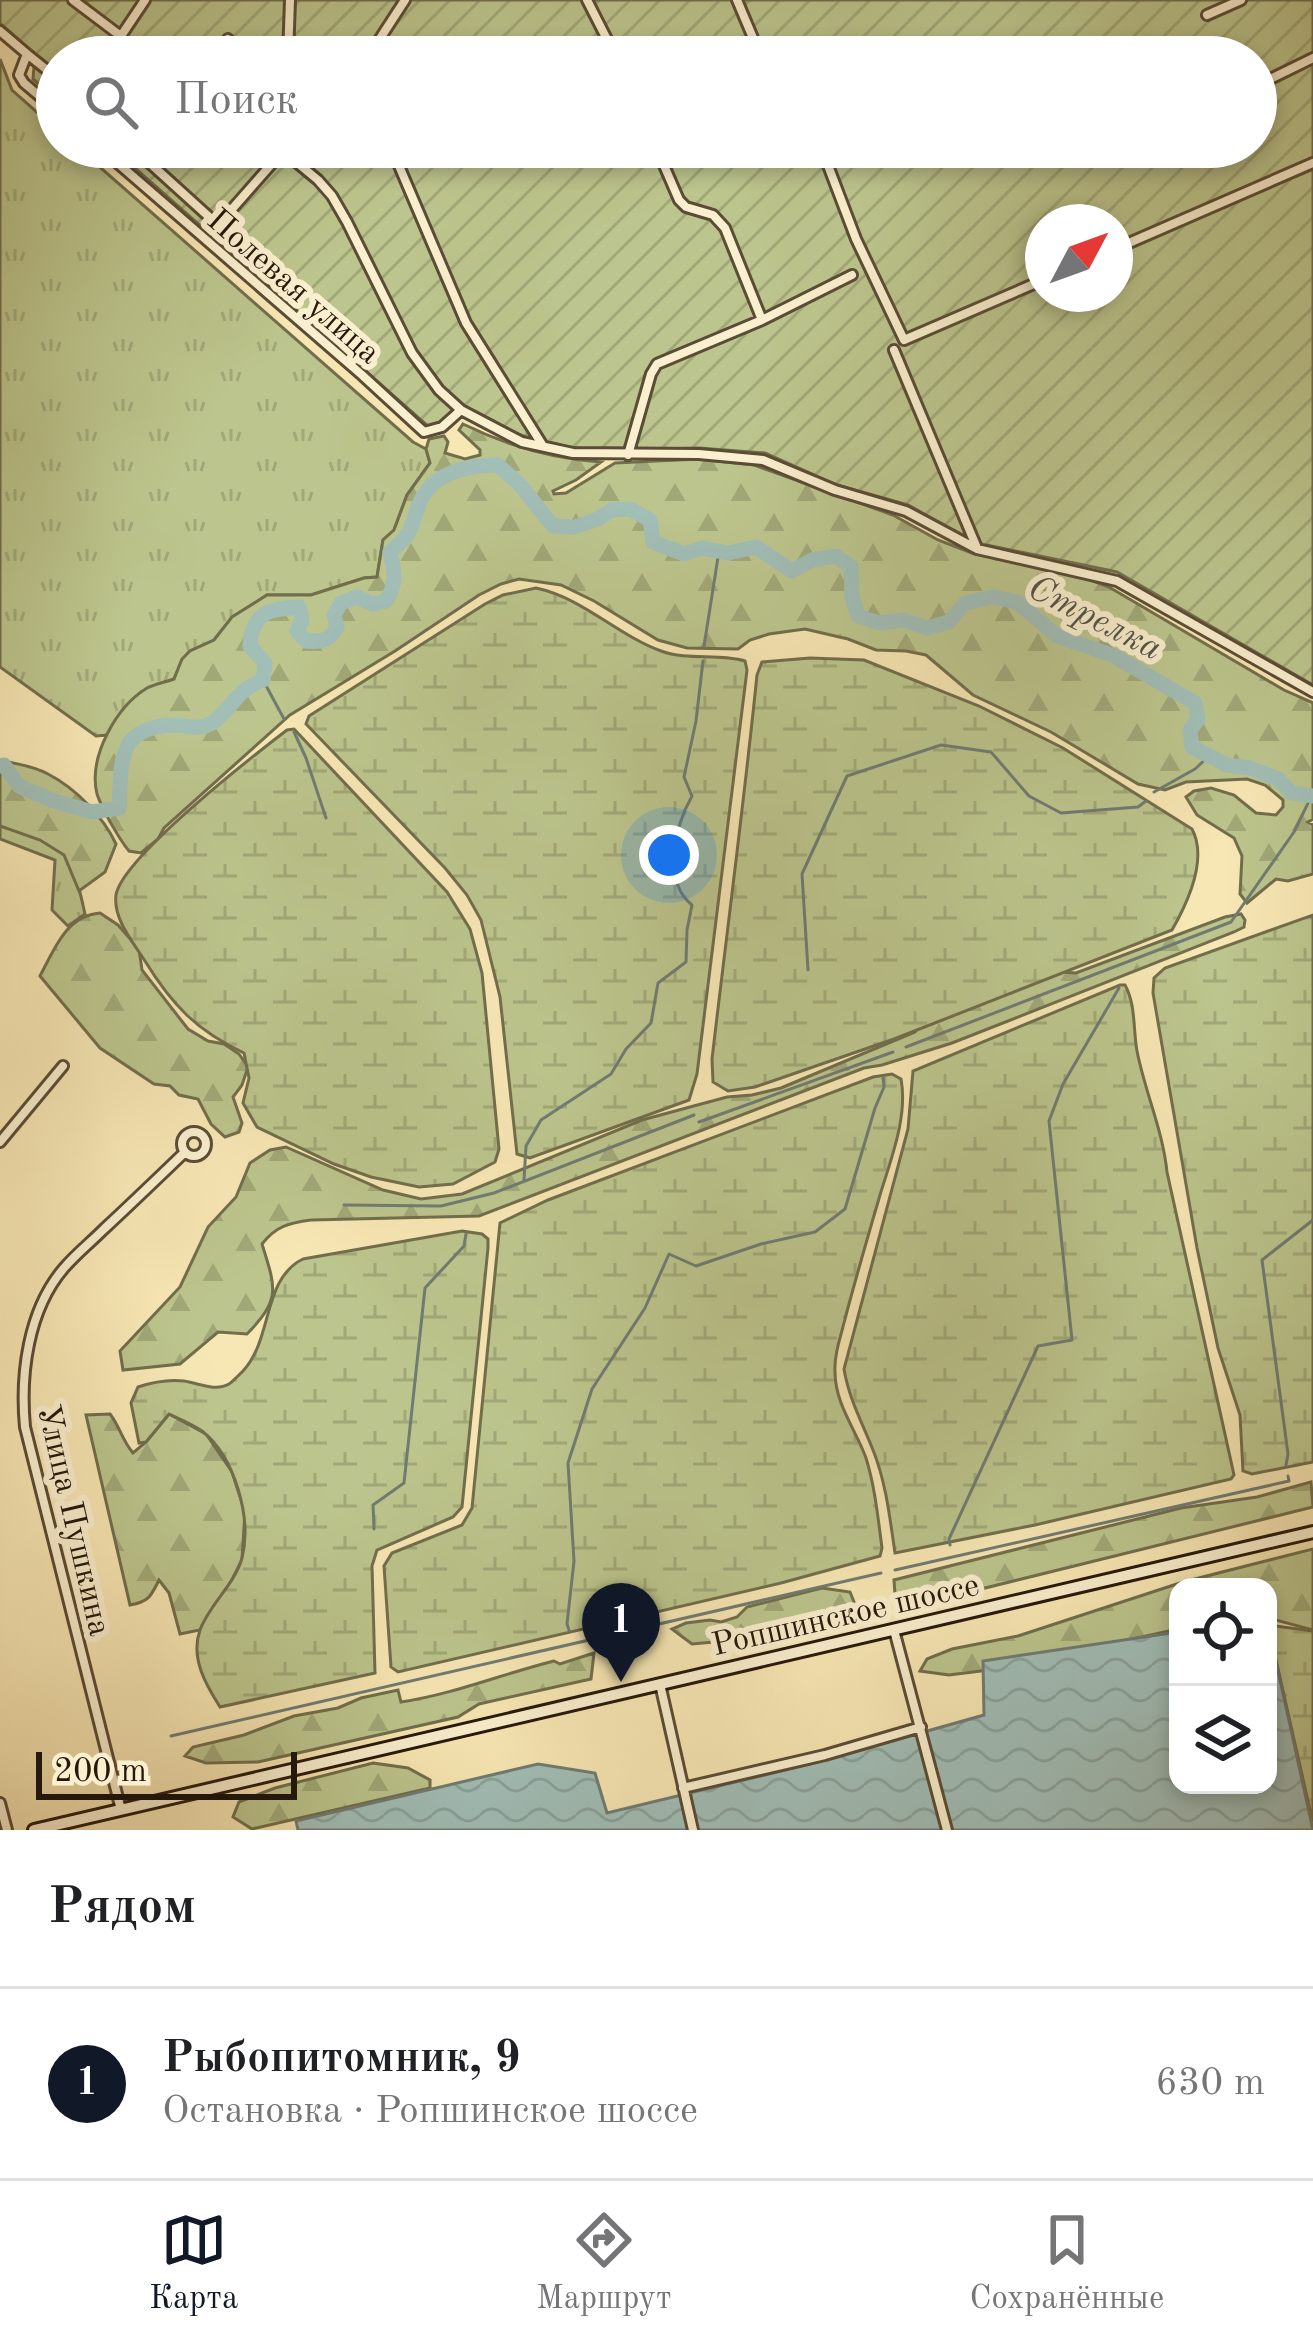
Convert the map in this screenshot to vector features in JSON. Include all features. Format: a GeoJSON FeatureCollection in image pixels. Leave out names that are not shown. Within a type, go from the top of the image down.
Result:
{"type":"FeatureCollection","features":[{"type":"Feature","properties":{"kind":"main road","name":"Ропшинское шоссе"},"geometry":{"type":"LineString","coordinates":[[34,1830],[1313,1532]]}},
{"type":"Feature","properties":{"kind":"street"},"geometry":{"type":"LineString","coordinates":[[73,0],[121,36]]}},
{"type":"Feature","properties":{"kind":"street"},"geometry":{"type":"LineString","coordinates":[[123,36],[145,0]]}},
{"type":"Feature","properties":{"kind":"street"},"geometry":{"type":"LineString","coordinates":[[289,36],[290,0]]}},
{"type":"Feature","properties":{"kind":"street"},"geometry":{"type":"LineString","coordinates":[[382,36],[405,0]]}},
{"type":"Feature","properties":{"kind":"street"},"geometry":{"type":"LineString","coordinates":[[586,0],[605,36]]}},
{"type":"Feature","properties":{"kind":"street"},"geometry":{"type":"LineString","coordinates":[[737,0],[752,36]]}},
{"type":"Feature","properties":{"kind":"street"},"geometry":{"type":"LineString","coordinates":[[1207,15],[1241,0]]}},
{"type":"Feature","properties":{"kind":"street"},"geometry":{"type":"LineString","coordinates":[[0,31],[36,61]]}},
{"type":"Feature","properties":{"kind":"street"},"geometry":{"type":"LineString","coordinates":[[27,54],[19,74],[36,93]]}},
{"type":"Feature","properties":{"kind":"street"},"geometry":{"type":"LineString","coordinates":[[1277,76],[1313,58]]}},
{"type":"Feature","properties":{"kind":"street"},"geometry":{"type":"LineString","coordinates":[[1133,241],[1313,163]]}},
{"type":"Feature","properties":{"kind":"street","name":"Полевая улица"},"geometry":{"type":"LineString","coordinates":[[123,168],[424,432],[442,428],[460,410]]}},
{"type":"Feature","properties":{"kind":"street","name":"Полевая улица"},"geometry":{"type":"LineString","coordinates":[[155,168],[218,225],[264,168]]}},
{"type":"Feature","properties":{"kind":"street"},"geometry":{"type":"LineString","coordinates":[[303,168],[332,196],[412,353],[460,410],[522,442],[573,453],[699,454],[764,460],[835,490],[906,511],[977,549],[1117,581],[1313,692]]}},
{"type":"Feature","properties":{"kind":"street"},"geometry":{"type":"LineString","coordinates":[[400,168],[466,323],[544,447]]}},
{"type":"Feature","properties":{"kind":"street"},"geometry":{"type":"LineString","coordinates":[[665,168],[679,200],[713,215],[724,228],[763,320]]}},
{"type":"Feature","properties":{"kind":"street"},"geometry":{"type":"LineString","coordinates":[[829,168],[856,239],[904,340],[1025,288]]}},
{"type":"Feature","properties":{"kind":"street"},"geometry":{"type":"LineString","coordinates":[[628,455],[657,364],[763,320],[852,275]]}},
{"type":"Feature","properties":{"kind":"street"},"geometry":{"type":"LineString","coordinates":[[894,350],[977,549]]}},
{"type":"Feature","properties":{"kind":"street"},"geometry":{"type":"LineString","coordinates":[[0,1142],[62,1066]]}},
{"type":"Feature","properties":{"kind":"street","name":"Улица Пушкина"},"geometry":{"type":"LineString","coordinates":[[121,1810],[26,1427],[25,1363],[45,1298],[63,1269],[185,1152]]}},
{"type":"Feature","properties":{"kind":"street"},"geometry":{"type":"LineString","coordinates":[[893,1628],[947,1830]]}},
{"type":"Feature","properties":{"kind":"street"},"geometry":{"type":"LineString","coordinates":[[660,1684],[693,1830]]}},
{"type":"Feature","properties":{"kind":"street"},"geometry":{"type":"LineString","coordinates":[[683,1788],[921,1727]]}},
{"type":"Feature","properties":{"kind":"street"},"geometry":{"type":"LineString","coordinates":[[0,1803],[7,1830]]}},
{"type":"Feature","properties":{"kind":"green space"},"geometry":{"type":"Polygon","coordinates":[[[0,0],[1313,0],[1313,685],[1117,572],[977,543],[908,505],[837,485],[765,453],[574,448],[523,436],[467,414],[429,427],[135,168],[1277,168],[1277,36],[36,36],[36,82],[35,54],[0,23],[0,0]]]}},
{"type":"Feature","properties":{"kind":"green space"},"geometry":{"type":"Polygon","coordinates":[[[0,59],[12,90],[36,111],[36,168],[101,168],[426,449],[430,463],[407,495],[394,530],[383,540],[377,577],[311,595],[267,595],[233,617],[214,640],[190,651],[174,679],[135,700],[108,735],[96,736],[0,667],[0,59]]]}},
{"type":"Feature","properties":{"kind":"green space"},"geometry":{"type":"Polygon","coordinates":[[[463,424],[530,450],[601,462],[554,494],[566,493],[615,463],[698,459],[754,465],[893,515],[972,553],[1109,587],[1313,703],[1313,819],[1308,822],[1313,825],[1313,874],[1276,879],[1247,903],[1240,894],[1242,856],[1234,838],[1197,815],[1186,797],[1211,788],[1234,795],[1256,813],[1276,815],[1283,800],[1265,785],[1247,779],[1186,782],[1165,790],[1138,784],[1051,732],[973,695],[926,655],[876,650],[805,629],[769,634],[738,649],[687,648],[658,640],[561,585],[519,579],[479,595],[290,715],[164,828],[158,839],[141,853],[129,851],[103,808],[95,780],[107,734],[125,707],[147,688],[174,679],[190,651],[214,640],[232,617],[267,595],[311,595],[377,577],[383,540],[394,530],[407,495],[430,463],[429,439],[444,436],[448,442],[445,453],[465,459],[480,455],[459,430],[463,424]]]}},
{"type":"Feature","properties":{"kind":"green space"},"geometry":{"type":"Polygon","coordinates":[[[536,588],[569,600],[661,651],[745,661],[747,670],[697,1074],[689,1100],[530,1158],[517,1154],[500,997],[481,920],[445,868],[306,724],[309,716],[485,604],[536,588]]]}},
{"type":"Feature","properties":{"kind":"green space"},"geometry":{"type":"Polygon","coordinates":[[[864,660],[979,706],[1063,748],[1192,829],[1197,867],[1172,930],[894,1039],[755,1087],[728,1091],[713,1082],[757,675],[762,662],[864,660]]]}},
{"type":"Feature","properties":{"kind":"green space"},"geometry":{"type":"Polygon","coordinates":[[[294,729],[447,892],[470,929],[482,973],[499,1149],[495,1162],[453,1184],[419,1187],[371,1177],[257,1127],[243,1103],[249,1078],[244,1053],[212,1036],[176,1004],[118,913],[116,895],[140,857],[220,784],[294,729]]]}},
{"type":"Feature","properties":{"kind":"green space"},"geometry":{"type":"Polygon","coordinates":[[[0,760],[43,771],[87,804],[116,844],[105,872],[79,891],[64,855],[40,840],[0,826],[0,760]]]}},
{"type":"Feature","properties":{"kind":"green space"},"geometry":{"type":"Polygon","coordinates":[[[0,826],[35,836],[65,856],[85,914],[68,926],[52,910],[55,860],[0,839],[0,826]]]}},
{"type":"Feature","properties":{"kind":"green space"},"geometry":{"type":"Polygon","coordinates":[[[100,913],[139,949],[142,970],[188,1029],[224,1044],[248,1067],[233,1097],[242,1123],[239,1132],[225,1137],[211,1124],[198,1099],[154,1084],[100,1048],[40,976],[70,927],[100,913]]]}},
{"type":"Feature","properties":{"kind":"green space"},"geometry":{"type":"Polygon","coordinates":[[[1241,914],[1244,927],[1234,932],[952,1043],[864,1068],[479,1216],[311,1220],[284,1226],[262,1244],[272,1293],[266,1312],[247,1334],[218,1332],[180,1364],[123,1370],[120,1351],[180,1287],[208,1227],[236,1197],[250,1163],[270,1150],[286,1147],[383,1190],[421,1199],[462,1194],[642,1120],[781,1088],[915,1032],[921,1022],[1241,914]]]}},
{"type":"Feature","properties":{"kind":"green space"},"geometry":{"type":"Polygon","coordinates":[[[1313,915],[1313,1462],[1252,1474],[1243,1471],[1240,1415],[1218,1348],[1197,1248],[1154,978],[1165,968],[1313,915]]]}},
{"type":"Feature","properties":{"kind":"green space"},"geometry":{"type":"Polygon","coordinates":[[[1125,985],[1131,1001],[1137,1051],[1162,1142],[1234,1475],[1035,1525],[895,1553],[881,1475],[844,1369],[908,1129],[913,1071],[1125,985]]]}},
{"type":"Feature","properties":{"kind":"green space"},"geometry":{"type":"Polygon","coordinates":[[[892,1074],[901,1079],[900,1122],[835,1365],[838,1395],[872,1480],[880,1556],[398,1672],[391,1667],[384,1566],[392,1553],[462,1525],[472,1508],[500,1223],[548,1200],[873,1077],[892,1074]]]}},
{"type":"Feature","properties":{"kind":"green space"},"geometry":{"type":"Polygon","coordinates":[[[462,1231],[482,1234],[488,1248],[462,1507],[453,1517],[377,1550],[372,1566],[375,1673],[220,1707],[201,1671],[197,1640],[242,1558],[245,1525],[238,1489],[214,1442],[182,1420],[169,1414],[146,1442],[139,1443],[131,1403],[138,1387],[172,1380],[212,1387],[230,1383],[253,1358],[281,1280],[303,1259],[462,1231]]]}},
{"type":"Feature","properties":{"kind":"green space"},"geometry":{"type":"Polygon","coordinates":[[[110,1414],[133,1453],[169,1414],[206,1434],[232,1472],[245,1512],[242,1560],[215,1613],[200,1630],[180,1634],[169,1593],[159,1580],[149,1597],[130,1605],[86,1415],[110,1414]]]}},
{"type":"Feature","properties":{"kind":"green space"},"geometry":{"type":"Polygon","coordinates":[[[1311,1482],[1313,1507],[896,1610],[894,1580],[1181,1508],[1257,1497],[1311,1482]]]}},
{"type":"Feature","properties":{"kind":"green space"},"geometry":{"type":"Polygon","coordinates":[[[1313,1549],[1313,1630],[1277,1620],[1277,1578],[1199,1578],[1313,1549]]]}},
{"type":"Feature","properties":{"kind":"green space"},"geometry":{"type":"Polygon","coordinates":[[[1169,1587],[1169,1631],[997,1669],[949,1675],[920,1671],[927,1659],[952,1649],[1018,1636],[1169,1587]]]}},
{"type":"Feature","properties":{"kind":"green space"},"geometry":{"type":"Polygon","coordinates":[[[822,1588],[850,1592],[854,1602],[847,1618],[771,1637],[692,1644],[672,1629],[686,1623],[721,1622],[737,1617],[747,1607],[822,1588]]]}},
{"type":"Feature","properties":{"kind":"green space"},"geometry":{"type":"Polygon","coordinates":[[[1277,1626],[1313,1631],[1313,1822],[1277,1665],[1277,1626]]]}},
{"type":"Feature","properties":{"kind":"green space"},"geometry":{"type":"Polygon","coordinates":[[[594,1653],[591,1679],[479,1704],[458,1717],[258,1762],[206,1763],[185,1756],[193,1747],[361,1698],[398,1690],[401,1702],[594,1653]]]}},
{"type":"Feature","properties":{"kind":"green space"},"geometry":{"type":"Polygon","coordinates":[[[373,1763],[408,1768],[430,1780],[430,1788],[252,1829],[233,1817],[239,1802],[275,1788],[373,1763]]]}},
{"type":"Feature","properties":{"kind":"water"},"geometry":{"type":"Polygon","coordinates":[[[1169,1633],[1169,1794],[1277,1794],[1277,1666],[1313,1830],[298,1830],[296,1821],[538,1764],[595,1773],[607,1813],[810,1764],[984,1715],[983,1661],[1169,1633]]]}},
{"type":"Feature","properties":{"kind":"waterway","name":"Стрелка"},"geometry":{"type":"LineString","coordinates":[[0,766],[19,786],[54,801],[92,812],[119,808],[122,762],[131,740],[155,727],[207,725],[246,689],[263,680],[265,663],[250,646],[254,626],[263,615],[299,607],[302,620],[297,631],[306,641],[316,641],[334,632],[334,615],[341,603],[357,597],[373,604],[386,601],[394,577],[390,552],[408,534],[426,492],[453,472],[498,465],[553,526],[574,527],[612,510],[630,509],[650,520],[653,542],[684,554],[702,548],[728,553],[756,547],[792,571],[812,560],[836,556],[851,567],[858,616],[879,623],[904,620],[927,628],[949,622],[965,603],[993,597],[1017,602],[1057,636],[1114,656],[1195,703],[1198,719],[1190,730],[1192,747],[1227,765],[1278,779],[1292,793],[1313,796]]}},
{"type":"Feature","properties":{"kind":"waterway"},"geometry":{"type":"LineString","coordinates":[[704,646],[719,551]]}},
{"type":"Feature","properties":{"kind":"waterway"},"geometry":{"type":"LineString","coordinates":[[524,1180],[526,1146],[541,1120],[611,1074],[626,1049],[651,1023],[658,983],[686,962],[692,905],[677,882],[674,853],[692,796],[684,777],[703,661]]}},
{"type":"Feature","properties":{"kind":"waterway"},"geometry":{"type":"LineString","coordinates":[[263,680],[284,719]]}},
{"type":"Feature","properties":{"kind":"waterway"},"geometry":{"type":"LineString","coordinates":[[294,732],[326,818]]}},
{"type":"Feature","properties":{"kind":"waterway"},"geometry":{"type":"LineString","coordinates":[[808,970],[802,874],[847,776],[941,745],[991,752],[1029,796],[1061,813],[1138,807],[1146,801]]}},
{"type":"Feature","properties":{"kind":"waterway"},"geometry":{"type":"LineString","coordinates":[[1154,792],[1208,757]]}},
{"type":"Feature","properties":{"kind":"waterway"},"geometry":{"type":"LineString","coordinates":[[906,1047],[1231,922],[1294,832],[1312,795]]}},
{"type":"Feature","properties":{"kind":"waterway"},"geometry":{"type":"LineString","coordinates":[[950,1545],[1038,1346],[1072,1340],[1049,1121],[1063,1084],[1119,988]]}},
{"type":"Feature","properties":{"kind":"waterway"},"geometry":{"type":"LineString","coordinates":[[699,1122],[893,1052]]}},
{"type":"Feature","properties":{"kind":"waterway"},"geometry":{"type":"LineString","coordinates":[[569,1630],[574,1561],[568,1463],[592,1389],[645,1308],[669,1254],[696,1266],[815,1232],[845,1209],[884,1087],[883,1077]]}},
{"type":"Feature","properties":{"kind":"waterway"},"geometry":{"type":"LineString","coordinates":[[344,1205],[441,1206],[494,1193],[694,1115]]}},
{"type":"Feature","properties":{"kind":"waterway"},"geometry":{"type":"LineString","coordinates":[[1286,1465],[1262,1260],[1313,1220]]}},
{"type":"Feature","properties":{"kind":"waterway"},"geometry":{"type":"LineString","coordinates":[[374,1529],[373,1505],[404,1483],[425,1288],[464,1246],[466,1234]]}},
{"type":"Feature","properties":{"kind":"waterway"},"geometry":{"type":"LineString","coordinates":[[895,1570],[1289,1481],[1288,1476]]}},
{"type":"Feature","properties":{"kind":"waterway"},"geometry":{"type":"LineString","coordinates":[[171,1736],[881,1573]]}},
{"type":"Feature","properties":{"kind":"place","name":"Рыбопитомник, 9"},"geometry":{"type":"Point","coordinates":[621,1682]}}]}
